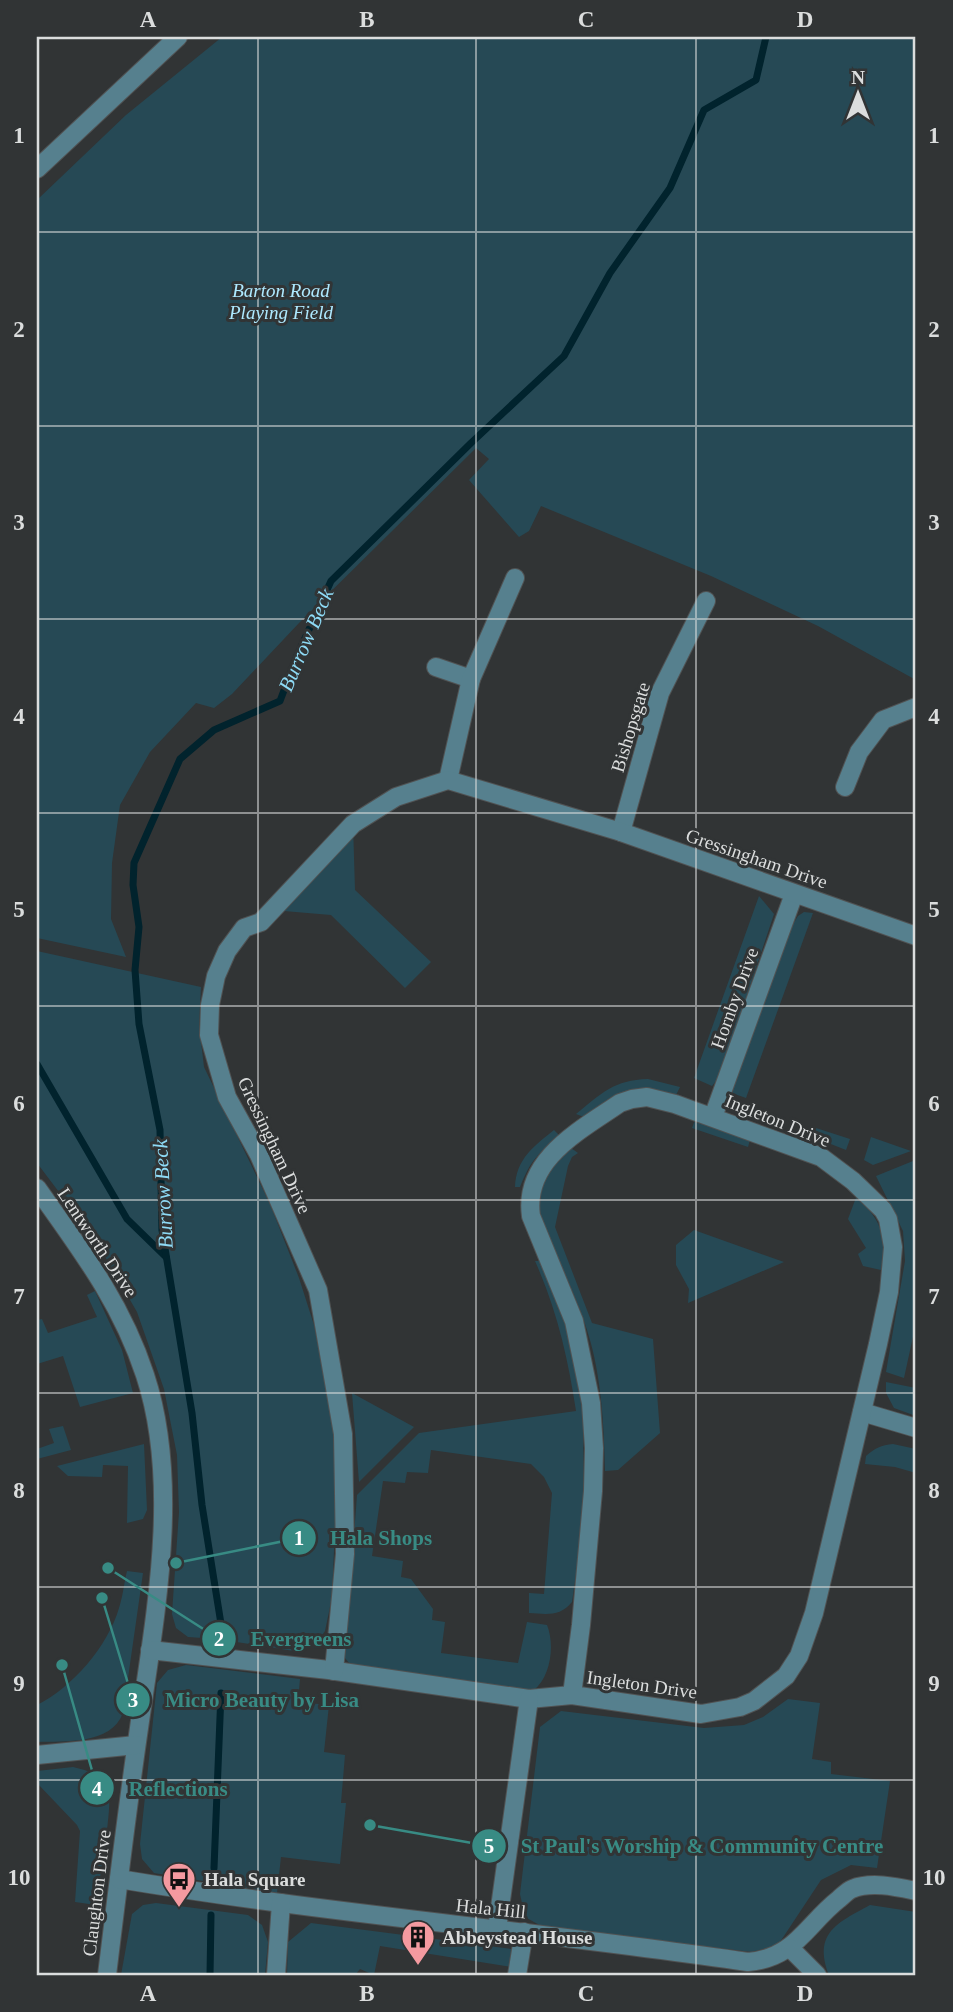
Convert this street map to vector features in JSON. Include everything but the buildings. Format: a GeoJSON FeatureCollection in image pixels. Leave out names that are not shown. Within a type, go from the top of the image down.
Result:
{"type":"FeatureCollection","features":[{"type":"Feature","properties":{"kind":"street"},"geometry":{"type":"LineString","coordinates":[[37,169],[178,37]]}},
{"type":"Feature","properties":{"kind":"street"},"geometry":{"type":"LineString","coordinates":[[448,780],[471,679],[515,578]]}},
{"type":"Feature","properties":{"kind":"street","name":"Bishopsgate"},"geometry":{"type":"LineString","coordinates":[[621,832],[660,693],[706,600]]}},
{"type":"Feature","properties":{"kind":"street"},"geometry":{"type":"LineString","coordinates":[[436,667],[471,679]]}},
{"type":"Feature","properties":{"kind":"street"},"geometry":{"type":"LineString","coordinates":[[845,786],[859,752],[883,720],[916,707]]}},
{"type":"Feature","properties":{"kind":"street","name":"Gressingham Drive"},"geometry":{"type":"LineString","coordinates":[[334,1671],[345,1554],[344,1434],[318,1290],[259,1155],[227,1097],[209,1035],[210,1005],[216,976],[227,951],[244,928],[261,922],[353,824],[396,797],[448,780],[621,832],[916,936]]}},
{"type":"Feature","properties":{"kind":"street","name":"Hornby Drive"},"geometry":{"type":"LineString","coordinates":[[713,1117],[794,894]]}},
{"type":"Feature","properties":{"kind":"street","name":"Ingleton Drive"},"geometry":{"type":"LineString","coordinates":[[647,1097],[713,1117],[821,1157],[853,1181],[883,1210],[888,1219],[894,1247],[890,1292],[807,1636],[799,1656],[786,1676],[754,1701],[740,1707],[701,1714],[572,1695],[593,1491],[591,1404],[574,1321],[531,1216],[529,1200],[533,1184],[548,1156],[620,1104],[647,1097]]}},
{"type":"Feature","properties":{"kind":"street","name":"Lentworth Drive"},"geometry":{"type":"LineString","coordinates":[[37,1188],[88,1259],[125,1321],[145,1376],[160,1434],[163,1490],[161,1540],[150,1650]]}},
{"type":"Feature","properties":{"kind":"street"},"geometry":{"type":"LineString","coordinates":[[862,1412],[916,1428]]}},
{"type":"Feature","properties":{"kind":"street"},"geometry":{"type":"LineString","coordinates":[[150,1650],[334,1671],[529,1699],[572,1695]]}},
{"type":"Feature","properties":{"kind":"street","name":"Claughton Drive"},"geometry":{"type":"LineString","coordinates":[[107,1975],[150,1650]]}},
{"type":"Feature","properties":{"kind":"street"},"geometry":{"type":"LineString","coordinates":[[497,1930],[529,1699]]}},
{"type":"Feature","properties":{"kind":"street"},"geometry":{"type":"LineString","coordinates":[[37,1755],[136,1745]]}},
{"type":"Feature","properties":{"kind":"street","name":"Hala Hill"},"geometry":{"type":"LineString","coordinates":[[119,1879],[281,1903],[748,1962],[764,1960],[790,1948],[825,1910],[852,1889],[884,1885],[916,1891]]}},
{"type":"Feature","properties":{"kind":"street"},"geometry":{"type":"LineString","coordinates":[[276,1975],[281,1903]]}},
{"type":"Feature","properties":{"kind":"street"},"geometry":{"type":"LineString","coordinates":[[517,1975],[524,1932]]}},
{"type":"Feature","properties":{"kind":"street"},"geometry":{"type":"LineString","coordinates":[[790,1948],[817,1975]]}},
{"type":"Feature","properties":{"kind":"street"},"geometry":{"type":"LineString","coordinates":[[715,1975],[720,1957]]}},
{"type":"Feature","properties":{"kind":"green space","name":"Barton Road Playing Field"},"geometry":{"type":"Polygon","coordinates":[[[222,37],[916,37],[916,680],[818,626],[711,576],[541,506],[529,531],[519,537],[469,480],[489,459],[476,448],[299,623],[232,694],[214,708],[196,703],[150,752],[120,805],[112,863],[111,919],[126,957],[37,938],[37,200],[126,115],[222,37]]]}},
{"type":"Feature","properties":{"kind":"green space"},"geometry":{"type":"Polygon","coordinates":[[[353,824],[355,890],[431,962],[405,988],[331,915],[272,910],[353,824]]]}},
{"type":"Feature","properties":{"kind":"green space"},"geometry":{"type":"Polygon","coordinates":[[[759,896],[774,914],[720,1076],[712,1086],[694,1078],[759,896]]]}},
{"type":"Feature","properties":{"kind":"green space"},"geometry":{"type":"Polygon","coordinates":[[[804,912],[813,913],[746,1098],[732,1093],[735,1078],[790,929],[804,912]]]}},
{"type":"Feature","properties":{"kind":"green space"},"geometry":{"type":"Polygon","coordinates":[[[37,951],[201,987],[199,1025],[204,1067],[270,1204],[299,1278],[314,1325],[333,1425],[337,1480],[332,1597],[325,1631],[313,1648],[294,1651],[188,1637],[176,1628],[172,1614],[179,1512],[177,1455],[164,1389],[137,1312],[96,1241],[37,1163],[37,951]]]}},
{"type":"Feature","properties":{"kind":"green space"},"geometry":{"type":"Polygon","coordinates":[[[648,1079],[680,1087],[676,1095],[649,1089],[627,1091],[584,1117],[576,1114],[617,1085],[648,1079]]]}},
{"type":"Feature","properties":{"kind":"green space"},"geometry":{"type":"Polygon","coordinates":[[[695,1120],[750,1140],[748,1147],[692,1128],[695,1120]]]}},
{"type":"Feature","properties":{"kind":"green space"},"geometry":{"type":"Polygon","coordinates":[[[816,1128],[850,1139],[846,1150],[813,1137],[816,1128]]]}},
{"type":"Feature","properties":{"kind":"green space"},"geometry":{"type":"Polygon","coordinates":[[[554,1130],[560,1136],[536,1158],[520,1187],[515,1187],[523,1161],[533,1148],[554,1130]]]}},
{"type":"Feature","properties":{"kind":"green space"},"geometry":{"type":"Polygon","coordinates":[[[871,1137],[911,1151],[873,1165],[864,1160],[871,1137]]]}},
{"type":"Feature","properties":{"kind":"green space"},"geometry":{"type":"Polygon","coordinates":[[[571,1148],[578,1153],[572,1157],[568,1166],[555,1227],[592,1323],[653,1339],[660,1433],[618,1470],[605,1471],[600,1395],[590,1339],[574,1294],[540,1216],[540,1195],[545,1177],[555,1162],[571,1148]]]}},
{"type":"Feature","properties":{"kind":"green space"},"geometry":{"type":"Polygon","coordinates":[[[916,1162],[916,1323],[904,1378],[886,1372],[905,1261],[903,1231],[876,1176],[916,1162]]]}},
{"type":"Feature","properties":{"kind":"green space"},"geometry":{"type":"Polygon","coordinates":[[[857,1195],[877,1221],[883,1237],[881,1270],[863,1266],[858,1254],[866,1248],[848,1219],[857,1195]]]}},
{"type":"Feature","properties":{"kind":"green space"},"geometry":{"type":"Polygon","coordinates":[[[694,1230],[784,1262],[688,1303],[689,1289],[676,1265],[676,1245],[694,1230]]]}},
{"type":"Feature","properties":{"kind":"green space"},"geometry":{"type":"Polygon","coordinates":[[[535,1261],[542,1261],[561,1302],[574,1353],[583,1410],[584,1517],[572,1602],[558,1612],[529,1613],[529,1593],[544,1594],[552,1493],[544,1477],[531,1464],[431,1450],[428,1473],[407,1472],[405,1483],[383,1481],[372,1556],[403,1561],[401,1577],[411,1579],[433,1609],[432,1620],[445,1622],[441,1653],[518,1663],[527,1622],[547,1625],[551,1651],[544,1678],[533,1691],[350,1664],[345,1658],[357,1495],[419,1433],[576,1411],[561,1334],[535,1261]]]}},
{"type":"Feature","properties":{"kind":"green space"},"geometry":{"type":"Polygon","coordinates":[[[95,1291],[122,1350],[133,1393],[80,1407],[63,1356],[37,1364],[37,1320],[42,1319],[48,1333],[97,1317],[87,1295],[95,1291]]]}},
{"type":"Feature","properties":{"kind":"green space"},"geometry":{"type":"Polygon","coordinates":[[[886,1382],[916,1388],[916,1416],[894,1408],[886,1393],[886,1382]]]}},
{"type":"Feature","properties":{"kind":"green space"},"geometry":{"type":"Polygon","coordinates":[[[352,1393],[414,1427],[359,1482],[352,1393]]]}},
{"type":"Feature","properties":{"kind":"green space"},"geometry":{"type":"Polygon","coordinates":[[[63,1426],[71,1450],[37,1459],[37,1449],[54,1443],[49,1429],[63,1426]]]}},
{"type":"Feature","properties":{"kind":"green space"},"geometry":{"type":"Polygon","coordinates":[[[144,1444],[147,1510],[143,1519],[127,1523],[128,1466],[103,1465],[102,1477],[68,1476],[57,1466],[144,1444]]]}},
{"type":"Feature","properties":{"kind":"green space"},"geometry":{"type":"Polygon","coordinates":[[[893,1444],[916,1449],[916,1473],[895,1467],[865,1464],[866,1456],[872,1451],[893,1444]]]}},
{"type":"Feature","properties":{"kind":"green space"},"geometry":{"type":"Polygon","coordinates":[[[127,1571],[143,1573],[123,1713],[117,1723],[98,1736],[73,1741],[37,1742],[37,1705],[63,1688],[97,1651],[114,1622],[127,1571]]]}},
{"type":"Feature","properties":{"kind":"green space"},"geometry":{"type":"Polygon","coordinates":[[[186,1665],[300,1679],[298,1702],[329,1705],[324,1752],[345,1755],[341,1803],[346,1803],[340,1864],[281,1857],[277,1893],[154,1873],[142,1859],[140,1844],[157,1683],[168,1670],[186,1665]]]}},
{"type":"Feature","properties":{"kind":"green space"},"geometry":{"type":"Polygon","coordinates":[[[788,1699],[820,1703],[812,1759],[831,1762],[831,1774],[890,1781],[877,1868],[851,1865],[821,1880],[778,1945],[752,1952],[543,1927],[525,1917],[520,1894],[540,1727],[561,1711],[704,1728],[744,1725],[763,1717],[788,1699]]]}},
{"type":"Feature","properties":{"kind":"green space"},"geometry":{"type":"Polygon","coordinates":[[[73,1767],[98,1777],[108,1790],[107,1827],[96,1905],[75,1902],[80,1831],[37,1783],[37,1771],[73,1767]]]}},
{"type":"Feature","properties":{"kind":"green space"},"geometry":{"type":"Polygon","coordinates":[[[156,1903],[248,1915],[262,1925],[268,1942],[265,1975],[121,1975],[132,1914],[143,1905],[156,1903]]]}},
{"type":"Feature","properties":{"kind":"green space"},"geometry":{"type":"Polygon","coordinates":[[[870,1905],[916,1912],[916,1975],[829,1975],[824,1949],[826,1939],[838,1924],[870,1905]]]}},
{"type":"Feature","properties":{"kind":"green space"},"geometry":{"type":"Polygon","coordinates":[[[311,1923],[511,1949],[512,1967],[380,1946],[374,1975],[360,1969],[355,1975],[287,1975],[288,1942],[311,1923]]]}},
{"type":"Feature","properties":{"kind":"waterway","name":"Burrow Beck"},"geometry":{"type":"LineString","coordinates":[[222,1630],[202,1505],[192,1413],[162,1230],[160,1130],[139,1024],[135,970],[139,927],[133,885],[134,863],[180,759],[214,730],[280,701],[331,581],[564,356],[610,273],[670,188],[704,110],[756,80],[766,37]]}},
{"type":"Feature","properties":{"kind":"waterway"},"geometry":{"type":"LineString","coordinates":[[37,1064],[127,1219],[166,1257]]}},
{"type":"Feature","properties":{"kind":"waterway","name":"Burrow Beck"},"geometry":{"type":"LineString","coordinates":[[214,1868],[221,1693]]}},
{"type":"Feature","properties":{"kind":"waterway","name":"Burrow Beck"},"geometry":{"type":"LineString","coordinates":[[210,1975],[211,1915]]}},
{"type":"Feature","properties":{"kind":"place","name":"Hala Shops"},"geometry":{"type":"Point","coordinates":[176,1563]}},
{"type":"Feature","properties":{"kind":"place","name":"Evergreens"},"geometry":{"type":"Point","coordinates":[108,1568]}},
{"type":"Feature","properties":{"kind":"place","name":"Micro Beauty by Lisa"},"geometry":{"type":"Point","coordinates":[102,1598]}},
{"type":"Feature","properties":{"kind":"place","name":"Reflections"},"geometry":{"type":"Point","coordinates":[62,1665]}},
{"type":"Feature","properties":{"kind":"place","name":"St Paul's Worship & Community Centre"},"geometry":{"type":"Point","coordinates":[370,1825]}},
{"type":"Feature","properties":{"kind":"place","name":"Hala Square"},"geometry":{"type":"Point","coordinates":[179,1909]}},
{"type":"Feature","properties":{"kind":"place","name":"Abbeystead House"},"geometry":{"type":"Point","coordinates":[418,1967]}}]}
